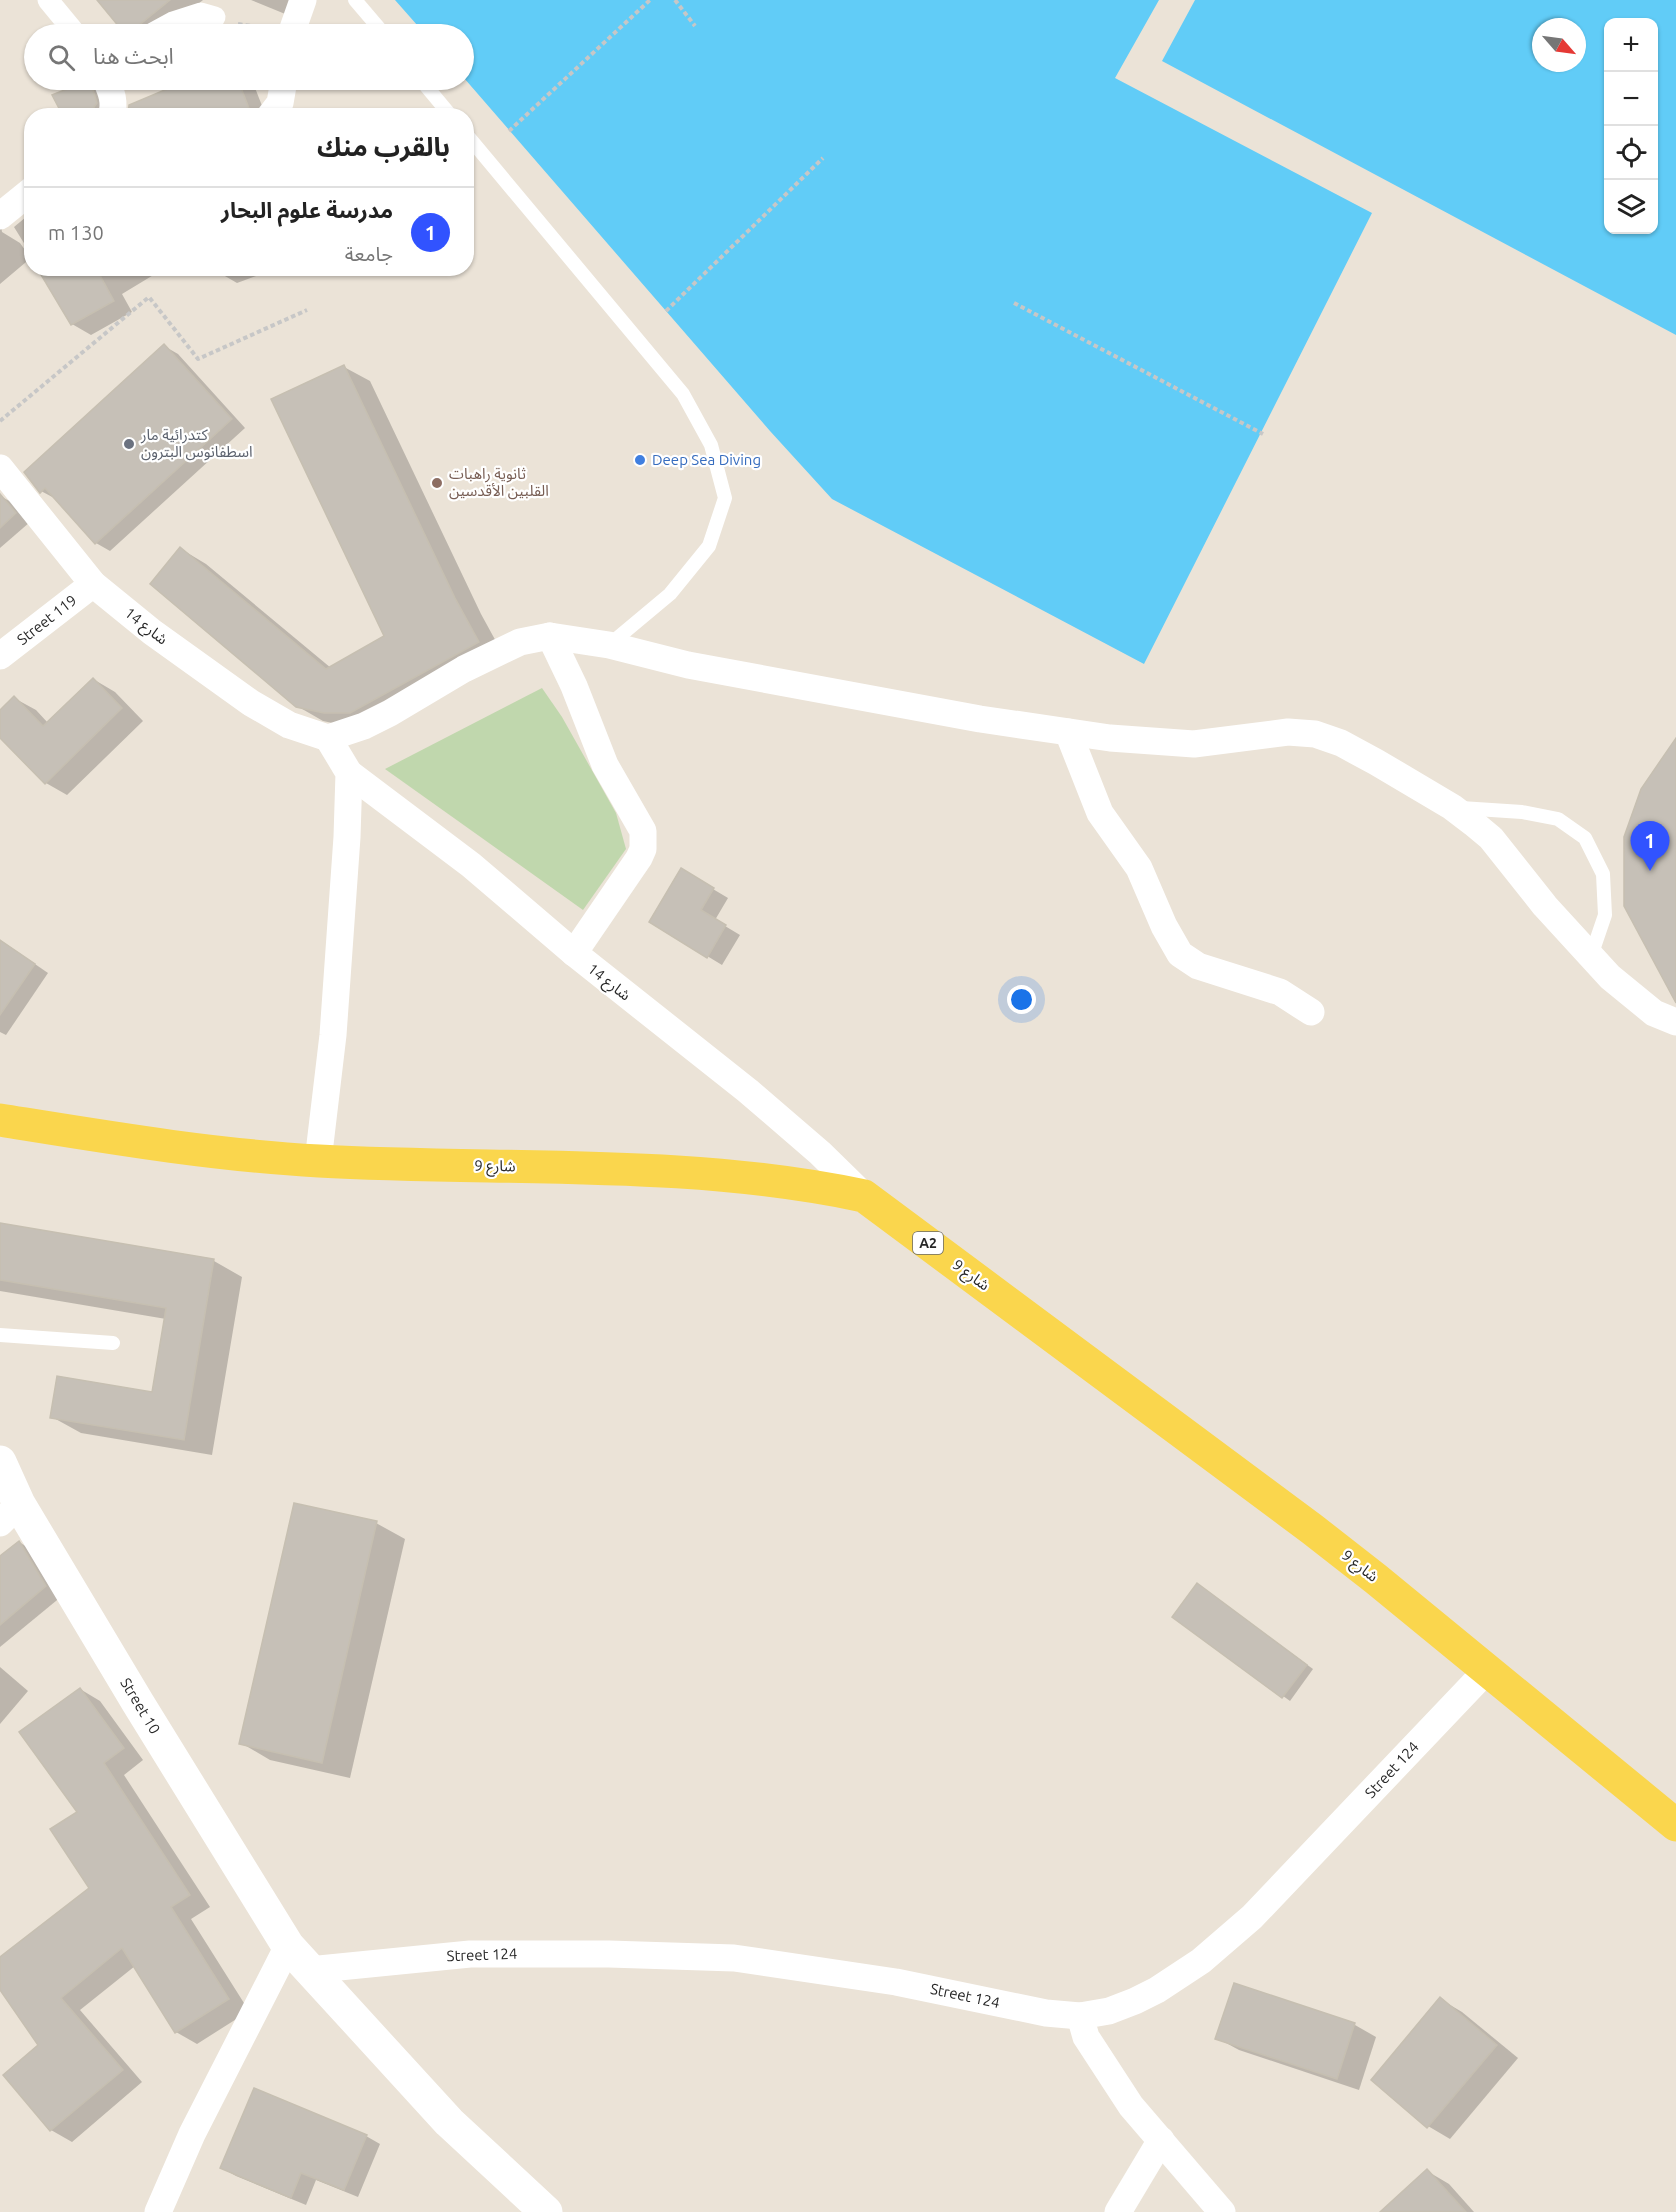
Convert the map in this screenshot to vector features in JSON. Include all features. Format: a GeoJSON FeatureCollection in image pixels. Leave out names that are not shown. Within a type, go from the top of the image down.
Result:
{"type":"FeatureCollection","features":[{"type":"Feature","properties":{"kind":"main road","name":"شارع 9"},"geometry":{"type":"LineString","coordinates":[[0,1120],[172,1147],[318,1161],[669,1170],[827,1188],[864,1196],[1261,1489],[1376,1579],[1675,1823]]}},
{"type":"Feature","properties":{"kind":"street"},"geometry":{"type":"LineString","coordinates":[[48,0],[68,24]]}},
{"type":"Feature","properties":{"kind":"street"},"geometry":{"type":"LineString","coordinates":[[294,24],[303,0]]}},
{"type":"Feature","properties":{"kind":"street"},"geometry":{"type":"LineString","coordinates":[[169,24],[201,13],[215,17]]}},
{"type":"Feature","properties":{"kind":"street"},"geometry":{"type":"LineString","coordinates":[[111,90],[114,108]]}},
{"type":"Feature","properties":{"kind":"street"},"geometry":{"type":"LineString","coordinates":[[276,108],[280,103],[282,90]]}},
{"type":"Feature","properties":{"kind":"street"},"geometry":{"type":"LineString","coordinates":[[0,216],[24,196]]}},
{"type":"Feature","properties":{"kind":"street","name":"شارع 14"},"geometry":{"type":"LineString","coordinates":[[0,468],[93,584],[152,632],[251,703],[289,725],[328,738]]}},
{"type":"Feature","properties":{"kind":"street","name":"Street 119"},"geometry":{"type":"LineString","coordinates":[[0,656],[93,584]]}},
{"type":"Feature","properties":{"kind":"street"},"geometry":{"type":"LineString","coordinates":[[550,636],[574,686],[605,765],[638,820],[644,840],[639,858],[574,953]]}},
{"type":"Feature","properties":{"kind":"street"},"geometry":{"type":"LineString","coordinates":[[318,1161],[333,1035],[347,837],[349,773],[328,738],[364,726],[464,669],[520,642],[550,636],[609,645],[711,669],[980,719],[1110,738],[1194,744],[1288,732],[1315,734],[1341,742],[1452,807],[1491,838],[1545,906],[1610,977],[1654,1012],[1676,1022]]}},
{"type":"Feature","properties":{"kind":"street"},"geometry":{"type":"LineString","coordinates":[[1068,732],[1100,813],[1138,868],[1164,926],[1180,954],[1198,966],[1281,992],[1311,1012]]}},
{"type":"Feature","properties":{"kind":"street","name":"شارع 14"},"geometry":{"type":"LineString","coordinates":[[349,773],[471,865],[574,953],[748,1091],[820,1153],[864,1196]]}},
{"type":"Feature","properties":{"kind":"street","name":"Street 10"},"geometry":{"type":"LineString","coordinates":[[0,1462],[9,1514],[138,1703],[299,1958],[449,2122],[546,2212]]}},
{"type":"Feature","properties":{"kind":"street","name":"Street 124"},"geometry":{"type":"LineString","coordinates":[[299,1958],[609,1954],[734,1958],[896,1982],[1046,2013],[1080,2016],[1109,2011],[1158,1990],[1201,1961],[1252,1917],[1308,1861],[1487,1670]]}},
{"type":"Feature","properties":{"kind":"street"},"geometry":{"type":"LineString","coordinates":[[158,2212],[192,2134],[299,1958]]}},
{"type":"Feature","properties":{"kind":"street"},"geometry":{"type":"LineString","coordinates":[[1080,2016],[1086,2037],[1131,2106],[1222,2212]]}},
{"type":"Feature","properties":{"kind":"street"},"geometry":{"type":"LineString","coordinates":[[1118,2212],[1161,2140]]}},
{"type":"Feature","properties":{"kind":"lane"},"geometry":{"type":"LineString","coordinates":[[355,0],[375,24]]}},
{"type":"Feature","properties":{"kind":"lane"},"geometry":{"type":"LineString","coordinates":[[429,90],[444,108]]}},
{"type":"Feature","properties":{"kind":"lane"},"geometry":{"type":"LineString","coordinates":[[474,144],[683,394],[711,445],[714,456],[725,498],[709,546],[670,594],[609,645]]}},
{"type":"Feature","properties":{"kind":"lane"},"geometry":{"type":"LineString","coordinates":[[1452,807],[1522,812],[1558,819],[1585,838],[1603,874],[1605,915],[1591,956]]}},
{"type":"Feature","properties":{"kind":"lane"},"geometry":{"type":"LineString","coordinates":[[0,1335],[113,1343]]}},
{"type":"Feature","properties":{"kind":"path"},"geometry":{"type":"LineString","coordinates":[[509,131],[650,0]]}},
{"type":"Feature","properties":{"kind":"path"},"geometry":{"type":"LineString","coordinates":[[675,0],[695,26]]}},
{"type":"Feature","properties":{"kind":"path"},"geometry":{"type":"LineString","coordinates":[[215,17],[237,24]]}},
{"type":"Feature","properties":{"kind":"path"},"geometry":{"type":"LineString","coordinates":[[666,311],[823,158]]}},
{"type":"Feature","properties":{"kind":"path"},"geometry":{"type":"LineString","coordinates":[[0,421],[148,297],[198,359],[307,310]]}},
{"type":"Feature","properties":{"kind":"path"},"geometry":{"type":"LineString","coordinates":[[1014,303],[1263,434]]}},
{"type":"Feature","properties":{"kind":"green space"},"geometry":{"type":"Polygon","coordinates":[[[542,688],[562,717],[616,813],[626,849],[583,910],[385,769],[542,688]]]}},
{"type":"Feature","properties":{"kind":"water"},"geometry":{"type":"Polygon","coordinates":[[[395,0],[1159,0],[1115,78],[1372,213],[1144,664],[832,499],[770,431],[474,90],[474,24],[416,24],[395,0]]]}},
{"type":"Feature","properties":{"kind":"water"},"geometry":{"type":"Polygon","coordinates":[[[1195,0],[1676,0],[1676,335],[1162,61],[1195,0]]]}},
{"type":"Feature","properties":{"kind":"building"},"geometry":{"type":"Polygon","coordinates":[[[97,0],[170,0],[140,24],[117,24],[97,0]]]}},
{"type":"Feature","properties":{"kind":"building"},"geometry":{"type":"Polygon","coordinates":[[[65,90],[93,90],[97,103],[94,108],[59,108],[52,95],[65,90]]]}},
{"type":"Feature","properties":{"kind":"building"},"geometry":{"type":"Polygon","coordinates":[[[165,90],[242,90],[249,108],[129,108],[129,105],[165,90]]]}},
{"type":"Feature","properties":{"kind":"building"},"geometry":{"type":"Polygon","coordinates":[[[42,276],[100,276],[114,301],[71,325],[42,276]]]}},
{"type":"Feature","properties":{"kind":"building","name":"كتدرائية مار اسطفانوس البترون"},"geometry":{"type":"Polygon","coordinates":[[[164,344],[232,419],[95,544],[45,488],[40,493],[24,472],[164,344]]]}},
{"type":"Feature","properties":{"kind":"building"},"geometry":{"type":"Polygon","coordinates":[[[344,365],[455,598],[479,642],[350,713],[324,713],[296,707],[150,584],[180,547],[326,669],[384,636],[271,399],[344,365]]]}},
{"type":"Feature","properties":{"kind":"building"},"geometry":{"type":"Polygon","coordinates":[[[0,494],[16,513],[0,528],[0,494]]]}},
{"type":"Feature","properties":{"kind":"building"},"geometry":{"type":"Polygon","coordinates":[[[93,678],[122,708],[45,784],[0,738],[0,710],[14,696],[43,726],[93,678]]]}},
{"type":"Feature","properties":{"kind":"building"},"geometry":{"type":"Polygon","coordinates":[[[1676,738],[1676,1003],[1624,906],[1624,837],[1641,789],[1676,738]]]}},
{"type":"Feature","properties":{"kind":"building"},"geometry":{"type":"Polygon","coordinates":[[[681,868],[714,888],[701,910],[726,925],[707,958],[649,922],[681,868]]]}},
{"type":"Feature","properties":{"kind":"building"},"geometry":{"type":"Polygon","coordinates":[[[0,940],[35,964],[0,1015],[0,940]]]}},
{"type":"Feature","properties":{"kind":"building"},"geometry":{"type":"Polygon","coordinates":[[[0,1223],[214,1259],[184,1440],[50,1418],[57,1376],[152,1392],[166,1308],[0,1280],[0,1223]]]}},
{"type":"Feature","properties":{"kind":"building"},"geometry":{"type":"Polygon","coordinates":[[[294,1503],[377,1521],[322,1763],[239,1744],[294,1503]]]}},
{"type":"Feature","properties":{"kind":"building"},"geometry":{"type":"Polygon","coordinates":[[[19,1541],[46,1586],[0,1625],[0,1556],[19,1541]]]}},
{"type":"Feature","properties":{"kind":"building"},"geometry":{"type":"Polygon","coordinates":[[[1197,1583],[1307,1665],[1282,1698],[1172,1617],[1197,1583]]]}},
{"type":"Feature","properties":{"kind":"building"},"geometry":{"type":"Polygon","coordinates":[[[80,1688],[124,1748],[104,1763],[190,1895],[171,1907],[229,1999],[175,2033],[122,1948],[61,1998],[123,2070],[50,2131],[3,2075],[38,2045],[0,1990],[0,1957],[89,1888],[50,1829],[77,1812],[19,1732],[80,1688]]]}},
{"type":"Feature","properties":{"kind":"building"},"geometry":{"type":"Polygon","coordinates":[[[1234,1983],[1355,2023],[1337,2079],[1215,2039],[1234,1983]]]}},
{"type":"Feature","properties":{"kind":"building"},"geometry":{"type":"Polygon","coordinates":[[[1440,1997],[1497,2045],[1427,2128],[1371,2080],[1440,1997]]]}},
{"type":"Feature","properties":{"kind":"building"},"geometry":{"type":"Polygon","coordinates":[[[254,2088],[367,2135],[344,2190],[301,2173],[291,2198],[220,2168],[254,2088]]]}},
{"type":"Feature","properties":{"kind":"building"},"geometry":{"type":"Polygon","coordinates":[[[1427,2169],[1466,2212],[1380,2212],[1427,2169]]]}},
{"type":"Feature","properties":{"kind":"place","name":"كتدرائية مار اسطفانوس البترون"},"geometry":{"type":"Point","coordinates":[129,444]}},
{"type":"Feature","properties":{"kind":"place","name":"Deep Sea Diving"},"geometry":{"type":"Point","coordinates":[640,460]}},
{"type":"Feature","properties":{"kind":"place","name":"ثانوية راهبات القلبين الأقدسين"},"geometry":{"type":"Point","coordinates":[437,483]}},
{"type":"Feature","properties":{"kind":"place","name":"مدرسة علوم البحار"},"geometry":{"type":"Point","coordinates":[1650,871]}}]}
